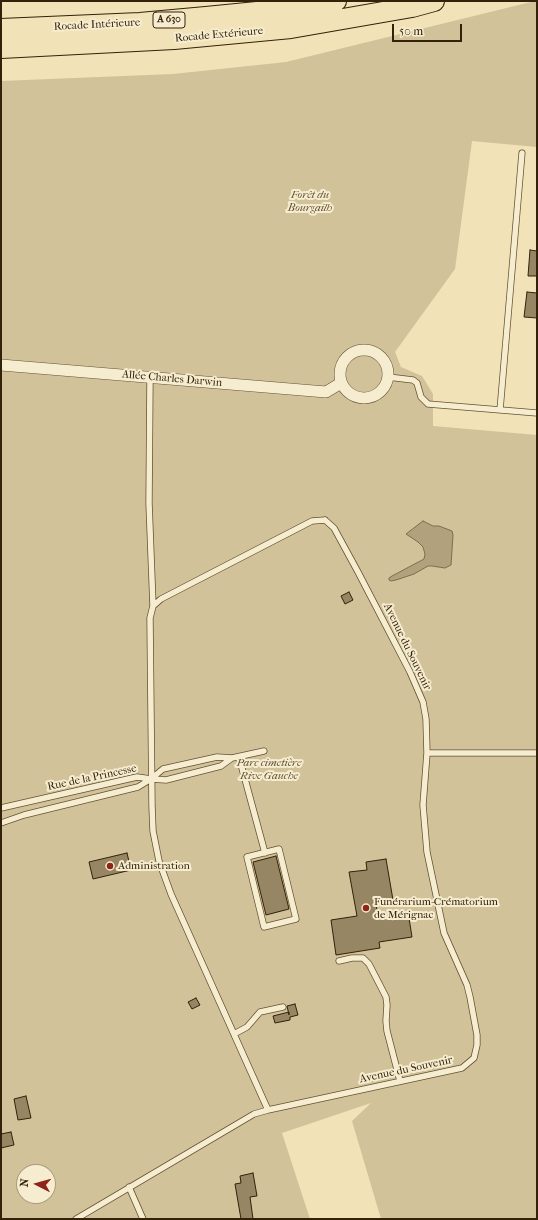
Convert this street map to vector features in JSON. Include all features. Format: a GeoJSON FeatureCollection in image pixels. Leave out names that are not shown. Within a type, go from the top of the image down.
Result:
{"type":"FeatureCollection","features":[{"type":"Feature","properties":{"kind":"highway","name":"Rocade Intérieure"},"geometry":{"type":"LineString","coordinates":[[1,29],[206,18],[287,9],[336,1]]}},
{"type":"Feature","properties":{"kind":"highway","name":"Rocade Extérieure"},"geometry":{"type":"LineString","coordinates":[[1,48],[174,39],[291,28],[412,7],[434,1]]}},
{"type":"Feature","properties":{"kind":"street"},"geometry":{"type":"LineString","coordinates":[[355,351],[373,351],[380,355],[386,363],[389,371],[388,377],[385,388],[379,394],[371,398],[362,399],[349,394],[344,388],[341,383],[341,366],[345,359],[355,351]]}},
{"type":"Feature","properties":{"kind":"street","name":"Allée Charles Darwin"},"geometry":{"type":"LineString","coordinates":[[1,365],[326,392],[341,383]]}},
{"type":"Feature","properties":{"kind":"lane"},"geometry":{"type":"LineString","coordinates":[[500,410],[522,153]]}},
{"type":"Feature","properties":{"kind":"lane"},"geometry":{"type":"LineString","coordinates":[[388,377],[413,380],[417,383],[422,397],[428,404],[537,413]]}},
{"type":"Feature","properties":{"kind":"lane"},"geometry":{"type":"LineString","coordinates":[[150,378],[149,503],[153,606],[150,618],[151,779],[153,831],[159,861],[171,894],[268,1110]]}},
{"type":"Feature","properties":{"kind":"lane","name":"Avenue du Souvenir"},"geometry":{"type":"LineString","coordinates":[[76,1219],[254,1114],[462,1068],[474,1058],[477,1045],[477,1035],[467,985],[444,933],[427,852],[423,805],[427,754],[426,719],[423,702],[410,672],[334,528],[325,520],[312,521],[161,599],[153,606]]}},
{"type":"Feature","properties":{"kind":"lane"},"geometry":{"type":"LineString","coordinates":[[151,779],[164,769],[218,757],[240,757],[264,751]]}},
{"type":"Feature","properties":{"kind":"lane"},"geometry":{"type":"LineString","coordinates":[[427,754],[537,752]]}},
{"type":"Feature","properties":{"kind":"lane"},"geometry":{"type":"LineString","coordinates":[[240,757],[265,853]]}},
{"type":"Feature","properties":{"kind":"lane"},"geometry":{"type":"LineString","coordinates":[[151,779],[166,780],[221,766],[232,758]]}},
{"type":"Feature","properties":{"kind":"lane","name":"Rue de la Princesse"},"geometry":{"type":"LineString","coordinates":[[1,808],[137,777],[151,779]]}},
{"type":"Feature","properties":{"kind":"lane","name":"Rue de la Princesse"},"geometry":{"type":"LineString","coordinates":[[1,822],[138,787],[151,779]]}},
{"type":"Feature","properties":{"kind":"lane"},"geometry":{"type":"LineString","coordinates":[[279,849],[296,919],[264,927],[247,857],[265,853],[279,849]]}},
{"type":"Feature","properties":{"kind":"lane"},"geometry":{"type":"LineString","coordinates":[[339,961],[352,958],[363,958],[369,964],[386,997],[386,1021],[400,1081]]}},
{"type":"Feature","properties":{"kind":"lane"},"geometry":{"type":"LineString","coordinates":[[234,1034],[247,1027],[260,1012],[283,1007]]}},
{"type":"Feature","properties":{"kind":"lane"},"geometry":{"type":"LineString","coordinates":[[129,1187],[143,1219]]}},
{"type":"Feature","properties":{"kind":"green space","name":"Parc cimetière Rive Gauche"},"geometry":{"type":"Polygon","coordinates":[[[537,1],[537,147],[472,141],[455,269],[395,352],[401,367],[422,376],[433,394],[433,426],[537,435],[537,1219],[381,1219],[352,1121],[371,1103],[282,1133],[310,1219],[1,1219],[1,81],[173,74],[286,62],[537,1]]]}},
{"type":"Feature","properties":{"kind":"shaded area"},"geometry":{"type":"Polygon","coordinates":[[[423,521],[433,526],[439,526],[452,531],[451,565],[445,568],[428,566],[414,574],[396,580],[389,580],[392,576],[424,559],[425,554],[423,547],[406,534],[423,521]]]}},
{"type":"Feature","properties":{"kind":"building"},"geometry":{"type":"Polygon","coordinates":[[[530,250],[537,251],[537,276],[528,276],[530,250]]]}},
{"type":"Feature","properties":{"kind":"building"},"geometry":{"type":"Polygon","coordinates":[[[527,292],[537,293],[537,318],[524,317],[527,292]]]}},
{"type":"Feature","properties":{"kind":"building"},"geometry":{"type":"Polygon","coordinates":[[[349,592],[353,600],[345,604],[341,596],[349,592]]]}},
{"type":"Feature","properties":{"kind":"building","name":"Administration"},"geometry":{"type":"Polygon","coordinates":[[[127,853],[131,870],[93,879],[89,862],[127,853]]]}},
{"type":"Feature","properties":{"kind":"building"},"geometry":{"type":"Polygon","coordinates":[[[276,856],[289,909],[266,915],[253,862],[276,856]]]}},
{"type":"Feature","properties":{"kind":"building","name":"Funérarium-Crématorium de Mérignac"},"geometry":{"type":"Polygon","coordinates":[[[386,859],[393,900],[376,903],[378,918],[408,912],[412,937],[379,942],[380,948],[336,955],[331,920],[357,916],[349,872],[367,870],[366,862],[386,859]]]}},
{"type":"Feature","properties":{"kind":"building"},"geometry":{"type":"Polygon","coordinates":[[[196,998],[200,1005],[192,1009],[188,1002],[196,998]]]}},
{"type":"Feature","properties":{"kind":"building"},"geometry":{"type":"Polygon","coordinates":[[[295,1004],[298,1015],[290,1017],[290,1020],[275,1023],[273,1016],[288,1012],[287,1006],[295,1004]]]}},
{"type":"Feature","properties":{"kind":"building"},"geometry":{"type":"Polygon","coordinates":[[[26,1096],[31,1118],[18,1120],[14,1099],[26,1096]]]}},
{"type":"Feature","properties":{"kind":"building"},"geometry":{"type":"Polygon","coordinates":[[[11,1132],[14,1145],[1,1148],[1,1134],[11,1132]]]}},
{"type":"Feature","properties":{"kind":"building"},"geometry":{"type":"Polygon","coordinates":[[[253,1173],[257,1196],[250,1197],[253,1219],[241,1219],[235,1184],[241,1183],[240,1176],[253,1173]]]}},
{"type":"Feature","properties":{"kind":"place","name":"Administration"},"geometry":{"type":"Point","coordinates":[110,866]}},
{"type":"Feature","properties":{"kind":"place","name":"Funérarium-Crématorium de Mérignac"},"geometry":{"type":"Point","coordinates":[366,908]}},
{"type":"Feature","properties":{"kind":"park label","name":"Forêt du Bourgailh"},"geometry":{"type":"Point","coordinates":[310,201]}}]}
